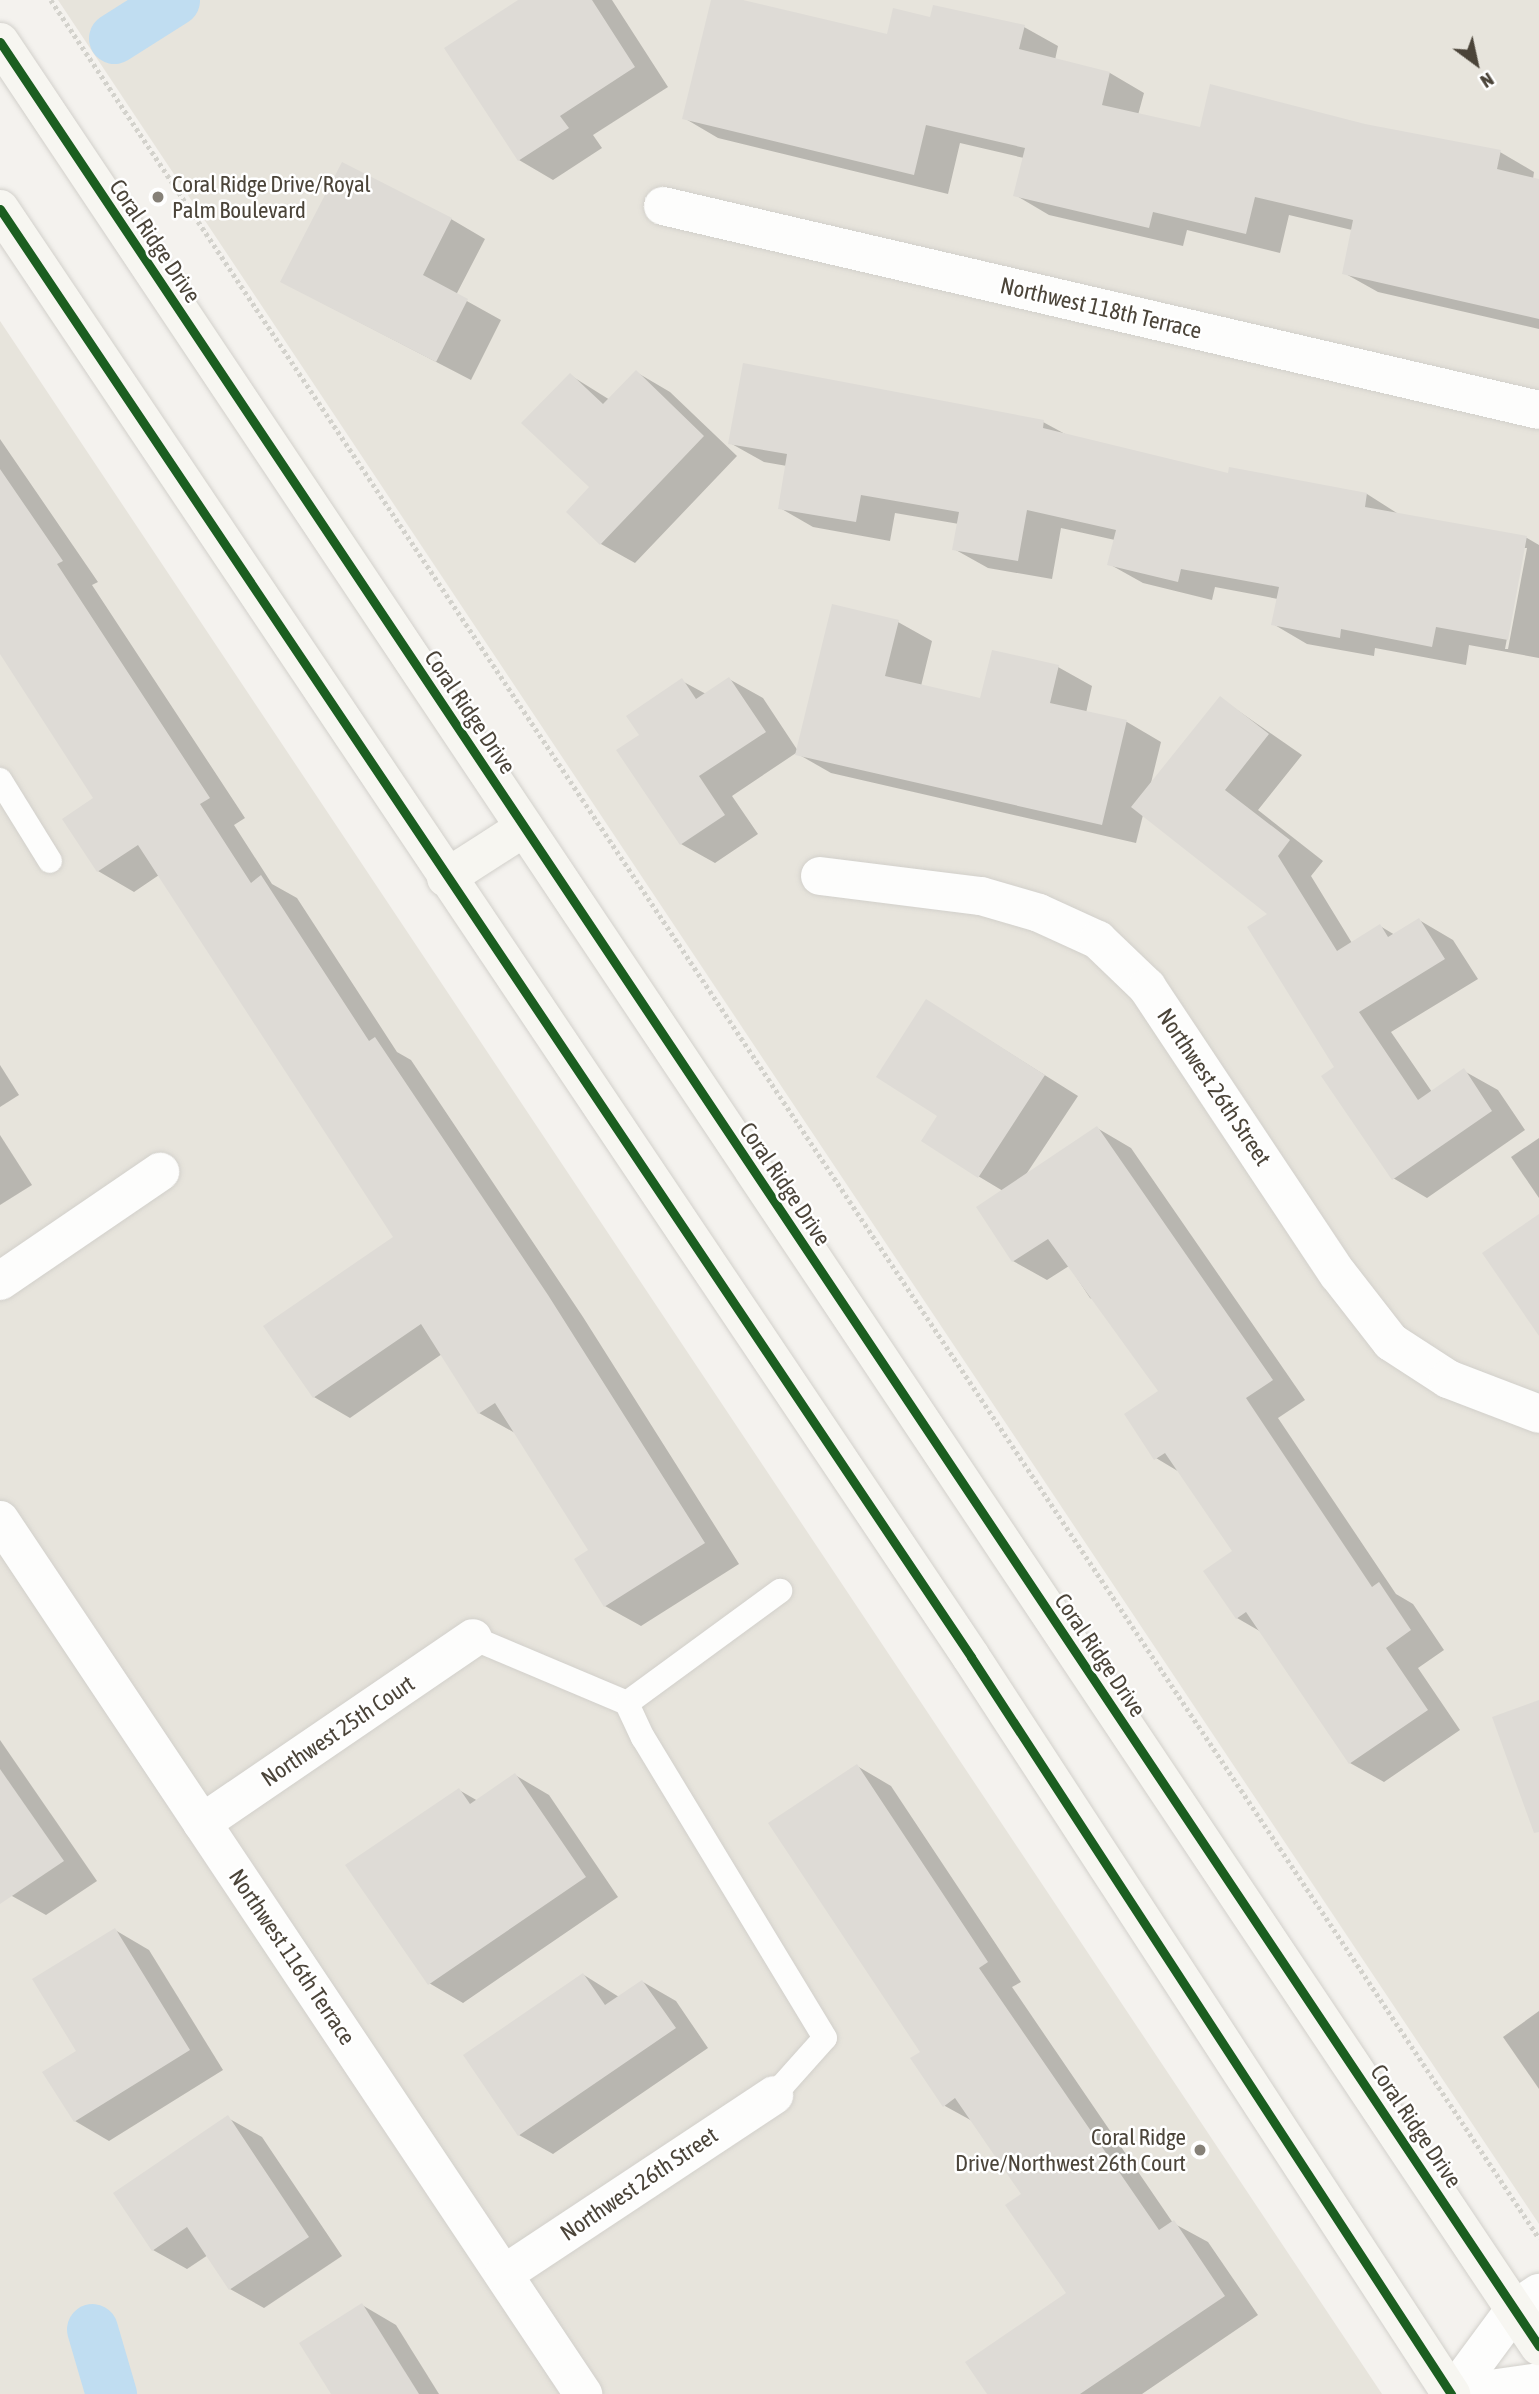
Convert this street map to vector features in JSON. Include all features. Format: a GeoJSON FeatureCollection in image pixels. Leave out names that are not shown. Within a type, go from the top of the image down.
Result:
{"type":"FeatureCollection","features":[{"type":"Feature","properties":{"kind":"main road","name":"Coral Ridge Drive"},"geometry":{"type":"LineString","coordinates":[[0,42],[524,828],[1527,2301],[1539,2346]]}},
{"type":"Feature","properties":{"kind":"main road"},"geometry":{"type":"LineString","coordinates":[[0,209],[446,878],[971,1657],[1453,2394]]}},
{"type":"Feature","properties":{"kind":"main road"},"geometry":{"type":"LineString","coordinates":[[446,878],[524,828]]}},
{"type":"Feature","properties":{"kind":"street","name":"Northwest 118th Terrace"},"geometry":{"type":"LineString","coordinates":[[663,206],[1539,410]]}},
{"type":"Feature","properties":{"kind":"street","name":"Northwest 26th Street"},"geometry":{"type":"LineString","coordinates":[[820,876],[981,896],[1039,914],[1098,940],[1147,987],[1338,1274],[1391,1342],[1448,1378],[1539,1414]]}},
{"type":"Feature","properties":{"kind":"street"},"geometry":{"type":"LineString","coordinates":[[0,1281],[160,1172]]}},
{"type":"Feature","properties":{"kind":"street","name":"Northwest 116th Terrace"},"geometry":{"type":"LineString","coordinates":[[0,1520],[583,2394]]}},
{"type":"Feature","properties":{"kind":"street","name":"Northwest 25th Court"},"geometry":{"type":"LineString","coordinates":[[202,1824],[473,1638]]}},
{"type":"Feature","properties":{"kind":"street","name":"Northwest 26th Street"},"geometry":{"type":"LineString","coordinates":[[504,2274],[774,2095]]}},
{"type":"Feature","properties":{"kind":"street"},"geometry":{"type":"LineString","coordinates":[[1453,2394],[1527,2301]]}},
{"type":"Feature","properties":{"kind":"street"},"geometry":{"type":"LineString","coordinates":[[1453,2394],[1539,2382]]}},
{"type":"Feature","properties":{"kind":"lane"},"geometry":{"type":"LineString","coordinates":[[0,780],[50,861]]}},
{"type":"Feature","properties":{"kind":"lane"},"geometry":{"type":"LineString","coordinates":[[627,1703],[780,1591]]}},
{"type":"Feature","properties":{"kind":"lane"},"geometry":{"type":"LineString","coordinates":[[473,1638],[627,1703],[643,1738],[825,2038],[774,2095]]}},
{"type":"Feature","properties":{"kind":"path"},"geometry":{"type":"LineString","coordinates":[[51,0],[1539,2238]]}},
{"type":"Feature","properties":{"kind":"shaded area"},"geometry":{"type":"Polygon","coordinates":[[[58,0],[1539,0],[1539,2224],[58,0]]]}},
{"type":"Feature","properties":{"kind":"shaded area"},"geometry":{"type":"Polygon","coordinates":[[[0,321],[1382,2394],[0,2394],[0,321]]]}},
{"type":"Feature","properties":{"kind":"building"},"geometry":{"type":"Polygon","coordinates":[[[518,0],[592,0],[635,67],[560,116],[569,128],[518,161],[444,48],[518,0]]]}},
{"type":"Feature","properties":{"kind":"building"},"geometry":{"type":"Polygon","coordinates":[[[711,0],[743,0],[887,34],[893,8],[930,17],[933,5],[1025,25],[1019,49],[1110,72],[1102,105],[1200,127],[1210,84],[1365,124],[1501,150],[1497,169],[1539,179],[1539,319],[1342,274],[1353,220],[1255,197],[1246,234],[1153,212],[1149,228],[1013,196],[1025,148],[926,125],[914,175],[682,119],[711,0]]]}},
{"type":"Feature","properties":{"kind":"building"},"geometry":{"type":"Polygon","coordinates":[[[342,162],[452,218],[423,275],[468,299],[436,362],[280,282],[342,162]]]}},
{"type":"Feature","properties":{"kind":"building"},"geometry":{"type":"Polygon","coordinates":[[[743,363],[1044,420],[1043,428],[1228,473],[1229,467],[1367,493],[1365,507],[1527,536],[1508,640],[1436,627],[1432,647],[1341,629],[1340,638],[1271,625],[1279,587],[1181,569],[1178,582],[1107,565],[1116,530],[1027,510],[1018,561],[952,550],[959,512],[861,495],[856,522],[778,509],[787,454],[728,444],[743,363]]]}},
{"type":"Feature","properties":{"kind":"building"},"geometry":{"type":"Polygon","coordinates":[[[636,370],[704,436],[600,545],[566,512],[589,487],[521,423],[570,373],[603,404],[636,370]]]}},
{"type":"Feature","properties":{"kind":"building"},"geometry":{"type":"Polygon","coordinates":[[[0,469],[63,561],[57,564],[210,798],[200,804],[251,883],[261,875],[369,1041],[375,1037],[548,1295],[705,1543],[604,1607],[574,1559],[588,1550],[495,1403],[478,1414],[421,1324],[313,1398],[263,1326],[393,1237],[138,845],[97,872],[62,819],[93,798],[0,654],[0,469]]]}},
{"type":"Feature","properties":{"kind":"building"},"geometry":{"type":"Polygon","coordinates":[[[832,604],[899,620],[885,676],[980,698],[992,650],[1059,665],[1050,703],[1127,720],[1102,825],[795,755],[832,604]]]}},
{"type":"Feature","properties":{"kind":"building"},"geometry":{"type":"Polygon","coordinates":[[[729,677],[766,732],[699,776],[725,815],[680,845],[616,750],[639,735],[626,716],[682,678],[696,699],[729,677]]]}},
{"type":"Feature","properties":{"kind":"building"},"geometry":{"type":"Polygon","coordinates":[[[1220,696],[1269,734],[1225,790],[1290,840],[1278,856],[1337,951],[1380,924],[1388,937],[1419,918],[1445,959],[1359,1012],[1418,1100],[1464,1068],[1492,1111],[1392,1180],[1321,1076],[1334,1067],[1247,927],[1267,914],[1131,807],[1220,696]]]}},
{"type":"Feature","properties":{"kind":"building"},"geometry":{"type":"Polygon","coordinates":[[[926,999],[1045,1075],[978,1178],[921,1141],[937,1116],[876,1077],[926,999]]]}},
{"type":"Feature","properties":{"kind":"building"},"geometry":{"type":"Polygon","coordinates":[[[1097,1126],[1273,1380],[1246,1398],[1372,1587],[1379,1582],[1411,1630],[1386,1648],[1428,1710],[1349,1764],[1246,1612],[1236,1619],[1203,1571],[1232,1551],[1165,1453],[1154,1460],[1124,1414],[1158,1391],[1048,1239],[1012,1262],[976,1207],[1097,1126]]]}},
{"type":"Feature","properties":{"kind":"building"},"geometry":{"type":"Polygon","coordinates":[[[1539,1214],[1539,1336],[1482,1253],[1539,1214]]]}},
{"type":"Feature","properties":{"kind":"building"},"geometry":{"type":"Polygon","coordinates":[[[1539,1700],[1539,1832],[1534,1833],[1492,1717],[1539,1700]]]}},
{"type":"Feature","properties":{"kind":"building"},"geometry":{"type":"Polygon","coordinates":[[[857,1764],[988,1962],[979,1968],[1159,2230],[1174,2220],[1225,2296],[1080,2394],[987,2394],[965,2362],[1066,2293],[1005,2205],[1021,2194],[955,2098],[943,2107],[910,2058],[920,2052],[768,1823],[857,1764]]]}},
{"type":"Feature","properties":{"kind":"building"},"geometry":{"type":"Polygon","coordinates":[[[0,1769],[64,1861],[0,1904],[0,1769]]]}},
{"type":"Feature","properties":{"kind":"building"},"geometry":{"type":"Polygon","coordinates":[[[515,1773],[586,1877],[428,1985],[345,1865],[459,1788],[470,1804],[515,1773]]]}},
{"type":"Feature","properties":{"kind":"building"},"geometry":{"type":"Polygon","coordinates":[[[115,1928],[190,2050],[74,2122],[42,2072],[76,2051],[32,1979],[115,1928]]]}},
{"type":"Feature","properties":{"kind":"building"},"geometry":{"type":"Polygon","coordinates":[[[583,1973],[605,2005],[642,1980],[676,2028],[518,2136],[463,2055],[583,1973]]]}},
{"type":"Feature","properties":{"kind":"building"},"geometry":{"type":"Polygon","coordinates":[[[228,2115],[309,2237],[229,2290],[187,2227],[152,2251],[113,2193],[228,2115]]]}},
{"type":"Feature","properties":{"kind":"building"},"geometry":{"type":"Polygon","coordinates":[[[362,2303],[419,2394],[331,2394],[299,2343],[362,2303]]]}},
{"type":"Feature","properties":{"kind":"waterway"},"geometry":{"type":"LineString","coordinates":[[114,38],[174,0]]}},
{"type":"Feature","properties":{"kind":"waterway"},"geometry":{"type":"LineString","coordinates":[[92,2329],[111,2394]]}},
{"type":"Feature","properties":{"kind":"cycle path"},"geometry":{"type":"LineString","coordinates":[[0,42],[1539,2346]]}},
{"type":"Feature","properties":{"kind":"cycle path"},"geometry":{"type":"LineString","coordinates":[[0,209],[971,1657],[1451,2394]]}},
{"type":"Feature","properties":{"kind":"place","name":"Coral Ridge Drive/Royal Palm Boulevard"},"geometry":{"type":"Point","coordinates":[158,197]}},
{"type":"Feature","properties":{"kind":"place","name":"Coral Ridge Drive/Northwest 26th Court"},"geometry":{"type":"Point","coordinates":[1200,2150]}}]}
